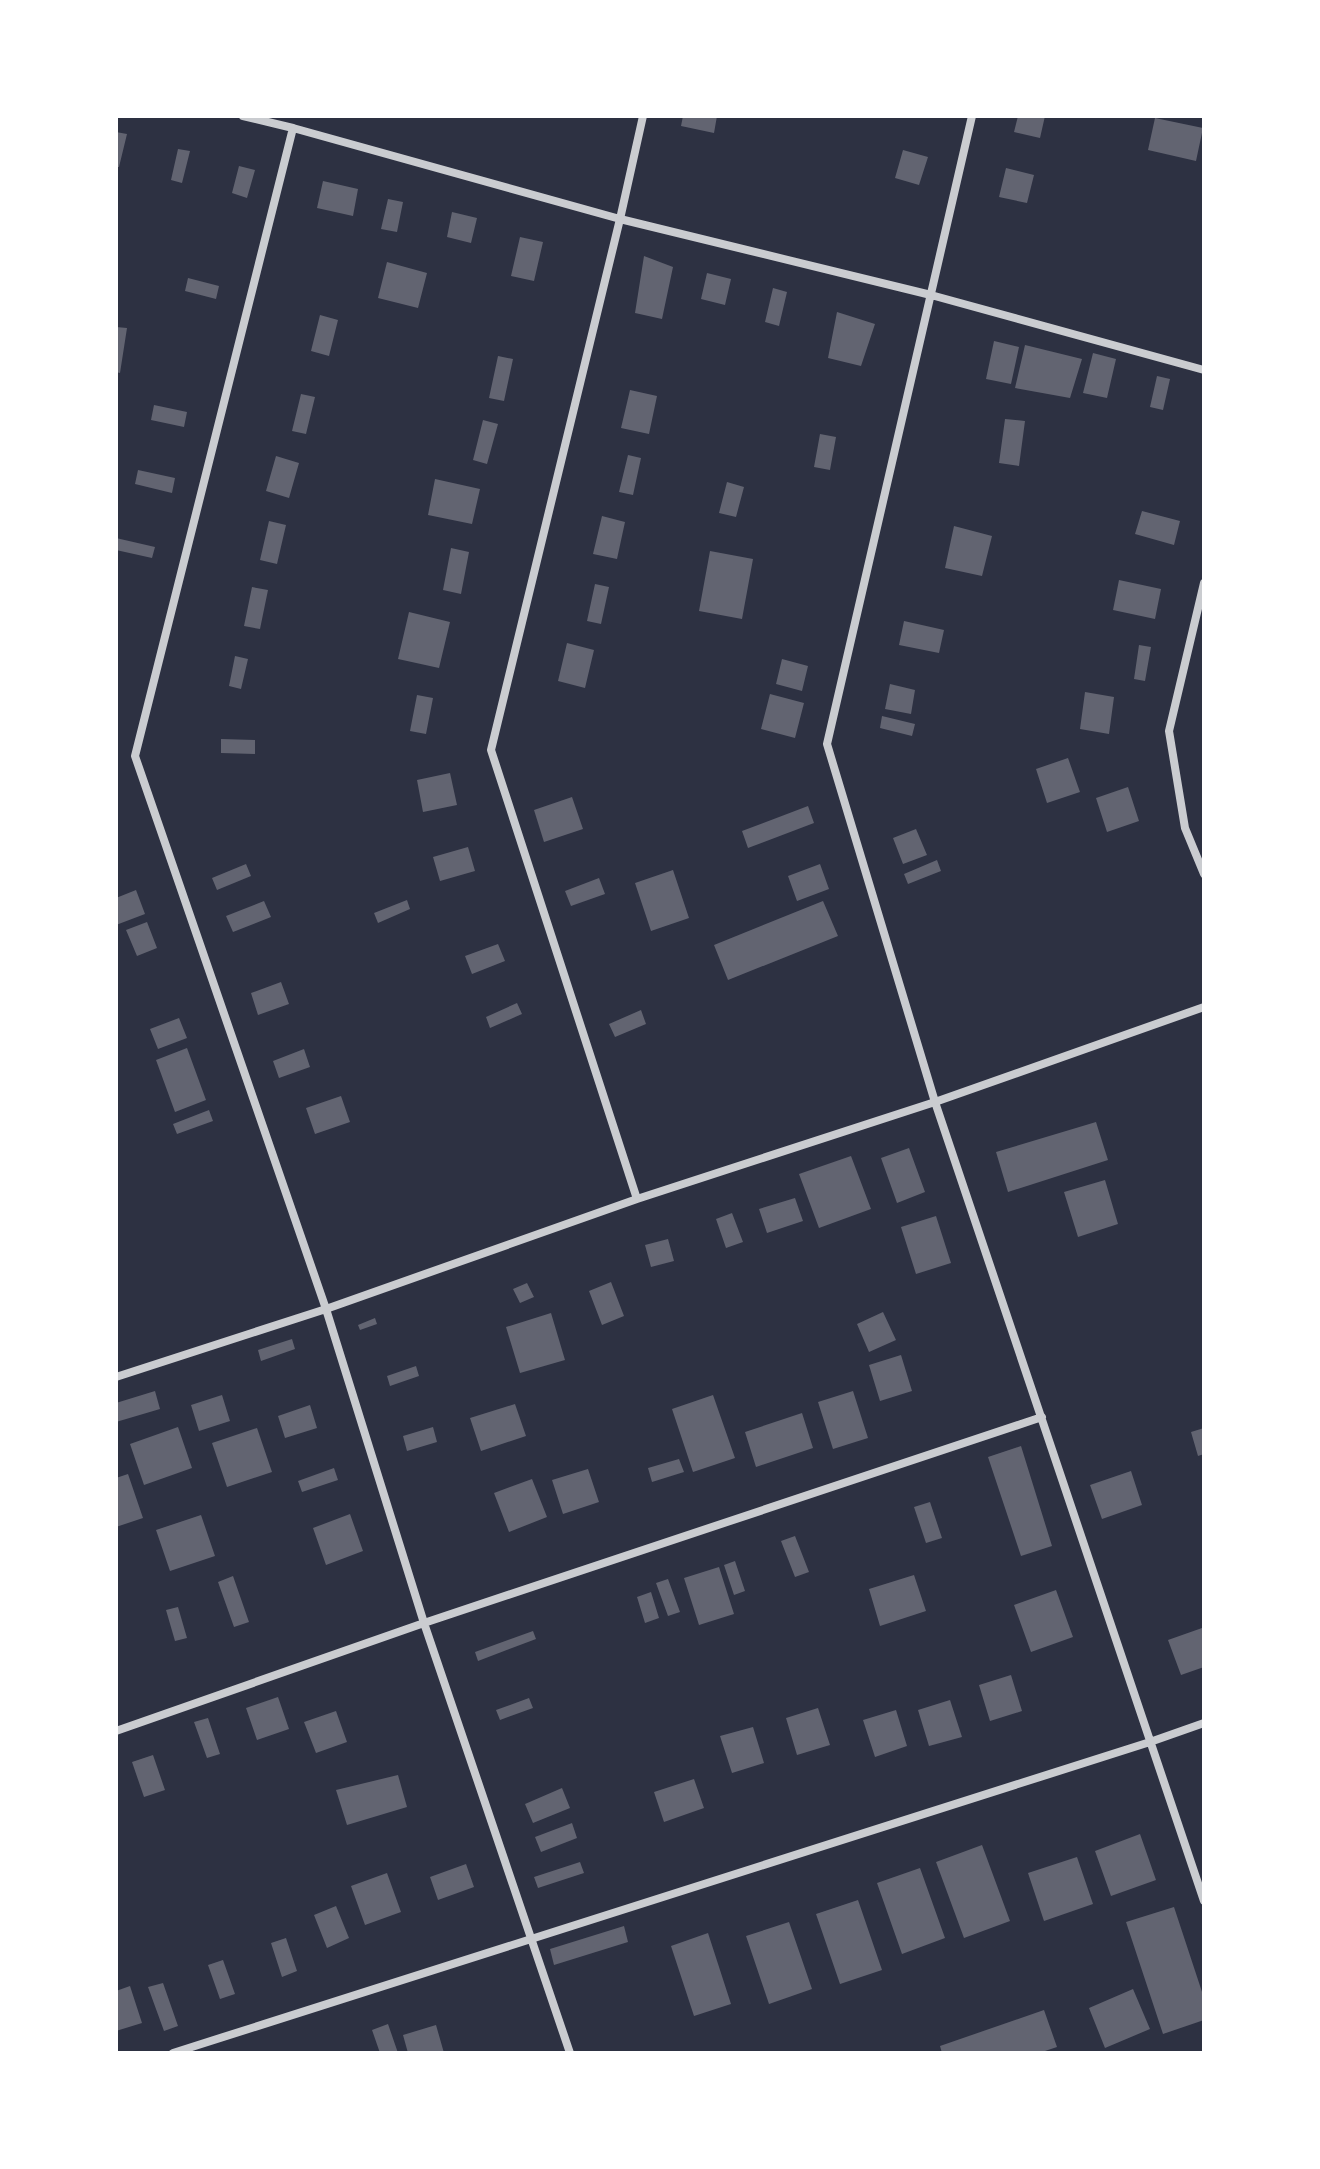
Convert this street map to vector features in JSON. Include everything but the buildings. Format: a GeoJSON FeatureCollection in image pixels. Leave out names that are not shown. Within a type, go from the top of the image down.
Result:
{"type":"FeatureCollection","features":[{"type":"Feature","properties":{"kind":"street"},"geometry":{"type":"LineString","coordinates":[[243,116],[620,219],[931,295],[1204,370]]}},
{"type":"Feature","properties":{"kind":"street"},"geometry":{"type":"LineString","coordinates":[[637,1199],[491,750],[643,116]]}},
{"type":"Feature","properties":{"kind":"street"},"geometry":{"type":"LineString","coordinates":[[972,116],[827,744],[935,1102],[1204,1901]]}},
{"type":"Feature","properties":{"kind":"street"},"geometry":{"type":"LineString","coordinates":[[293,128],[135,756],[326,1309],[424,1623],[570,2053]]}},
{"type":"Feature","properties":{"kind":"street"},"geometry":{"type":"LineString","coordinates":[[1204,583],[1169,731],[1185,828],[1204,874]]}},
{"type":"Feature","properties":{"kind":"street"},"geometry":{"type":"LineString","coordinates":[[116,1377],[326,1309],[637,1199],[935,1102],[1204,1007]]}},
{"type":"Feature","properties":{"kind":"street"},"geometry":{"type":"LineString","coordinates":[[116,1731],[424,1623],[1042,1417]]}},
{"type":"Feature","properties":{"kind":"street"},"geometry":{"type":"LineString","coordinates":[[173,2053],[1204,1723]]}}]}
